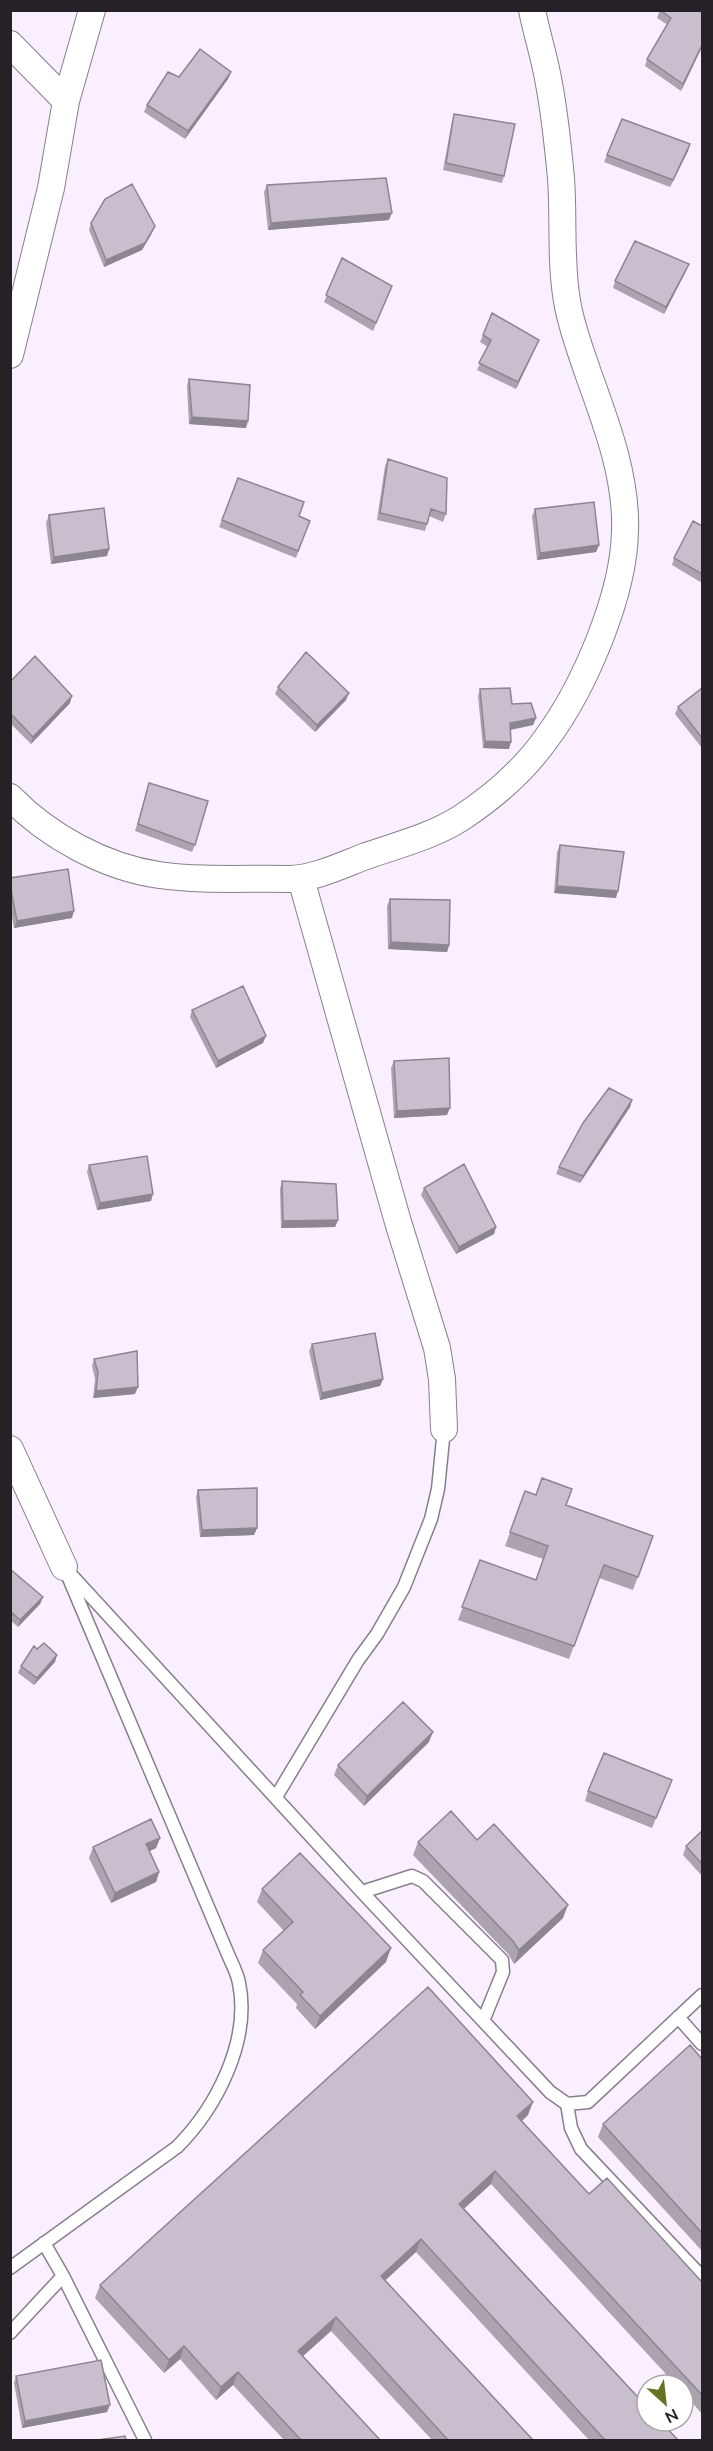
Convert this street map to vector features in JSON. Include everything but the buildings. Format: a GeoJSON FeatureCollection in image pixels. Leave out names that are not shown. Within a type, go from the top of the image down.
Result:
{"type":"FeatureCollection","features":[{"type":"Feature","properties":{"kind":"street"},"geometry":{"type":"LineString","coordinates":[[10,355],[51,188],[66,101],[92,10]]}},
{"type":"Feature","properties":{"kind":"street"},"geometry":{"type":"LineString","coordinates":[[10,797],[38,821],[87,852],[141,872],[185,878],[301,879],[422,837],[457,820],[483,802],[522,767],[546,739],[574,693],[596,645],[617,586],[625,534],[625,497],[605,421],[572,327],[566,300],[562,259],[561,182],[554,112],[532,10]]}},
{"type":"Feature","properties":{"kind":"street"},"geometry":{"type":"LineString","coordinates":[[10,44],[66,101]]}},
{"type":"Feature","properties":{"kind":"street"},"geometry":{"type":"LineString","coordinates":[[301,879],[398,1222],[437,1348],[442,1379],[444,1429]]}},
{"type":"Feature","properties":{"kind":"street"},"geometry":{"type":"LineString","coordinates":[[10,1449],[64,1567]]}},
{"type":"Feature","properties":{"kind":"lane"},"geometry":{"type":"LineString","coordinates":[[276,1797],[358,1660],[377,1634],[405,1587],[431,1519],[438,1489],[444,1429]]}},
{"type":"Feature","properties":{"kind":"lane"},"geometry":{"type":"LineString","coordinates":[[64,1567],[362,1892],[550,2092],[567,2104],[588,2102],[702,1995]]}},
{"type":"Feature","properties":{"kind":"lane"},"geometry":{"type":"LineString","coordinates":[[10,2268],[177,2148],[196,2128],[220,2089],[232,2054],[240,2018],[239,1982],[64,1567]]}},
{"type":"Feature","properties":{"kind":"lane"},"geometry":{"type":"LineString","coordinates":[[362,1892],[412,1876],[423,1881],[502,1960],[503,1972],[483,2020]]}},
{"type":"Feature","properties":{"kind":"lane"},"geometry":{"type":"LineString","coordinates":[[678,2017],[702,2044]]}},
{"type":"Feature","properties":{"kind":"lane"},"geometry":{"type":"LineString","coordinates":[[567,2104],[571,2128],[581,2149],[702,2277]]}},
{"type":"Feature","properties":{"kind":"lane"},"geometry":{"type":"LineString","coordinates":[[44,2243],[63,2276],[145,2440]]}},
{"type":"Feature","properties":{"kind":"lane"},"geometry":{"type":"LineString","coordinates":[[10,2333],[63,2276]]}}]}
